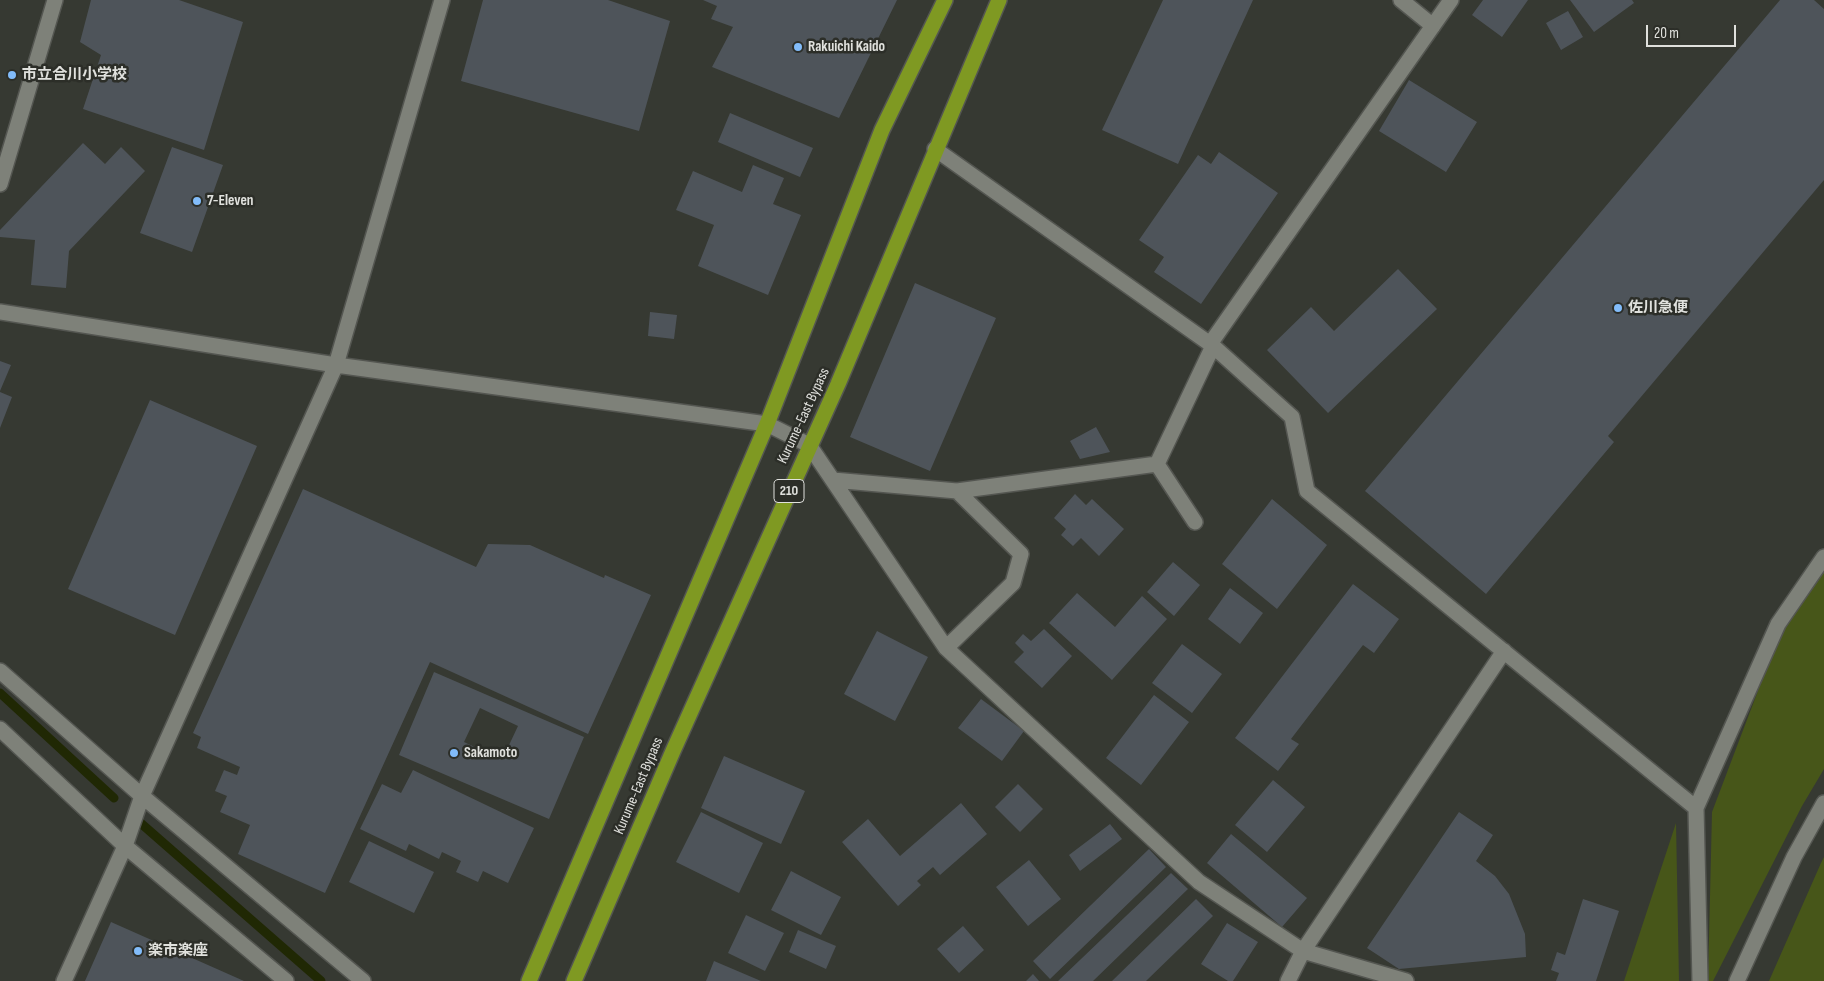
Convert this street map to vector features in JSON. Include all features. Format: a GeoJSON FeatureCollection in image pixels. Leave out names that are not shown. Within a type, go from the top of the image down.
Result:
{"type":"FeatureCollection","features":[{"type":"Feature","properties":{"kind":"highway","name":"Kurume-East Bypass"},"geometry":{"type":"LineString","coordinates":[[529,981],[767,424],[882,130],[945,0]]}},
{"type":"Feature","properties":{"kind":"highway","name":"Kurume-East Bypass"},"geometry":{"type":"LineString","coordinates":[[574,981],[673,751],[838,384],[999,0]]}},
{"type":"Feature","properties":{"kind":"street"},"geometry":{"type":"LineString","coordinates":[[0,184],[55,0]]}},
{"type":"Feature","properties":{"kind":"street"},"geometry":{"type":"LineString","coordinates":[[64,981],[125,846],[142,796],[336,365],[442,0]]}},
{"type":"Feature","properties":{"kind":"street"},"geometry":{"type":"LineString","coordinates":[[1401,0],[1433,26]]}},
{"type":"Feature","properties":{"kind":"street"},"geometry":{"type":"LineString","coordinates":[[1157,464],[1212,345],[1451,0]]}},
{"type":"Feature","properties":{"kind":"street"},"geometry":{"type":"LineString","coordinates":[[935,149],[1212,345],[1292,417],[1307,491],[1696,808]]}},
{"type":"Feature","properties":{"kind":"street"},"geometry":{"type":"LineString","coordinates":[[0,312],[336,365],[767,424],[809,445],[946,648],[1199,882],[1303,951],[1406,981]]}},
{"type":"Feature","properties":{"kind":"street"},"geometry":{"type":"LineString","coordinates":[[833,480],[957,491],[1157,464]]}},
{"type":"Feature","properties":{"kind":"street"},"geometry":{"type":"LineString","coordinates":[[1157,464],[1195,522]]}},
{"type":"Feature","properties":{"kind":"street"},"geometry":{"type":"LineString","coordinates":[[946,648],[1013,583],[1020,554],[957,491]]}},
{"type":"Feature","properties":{"kind":"street"},"geometry":{"type":"LineString","coordinates":[[1700,981],[1696,808],[1778,624],[1824,557]]}},
{"type":"Feature","properties":{"kind":"street"},"geometry":{"type":"LineString","coordinates":[[1288,981],[1303,951],[1504,651]]}},
{"type":"Feature","properties":{"kind":"street"},"geometry":{"type":"LineString","coordinates":[[0,671],[142,796],[363,981]]}},
{"type":"Feature","properties":{"kind":"street"},"geometry":{"type":"LineString","coordinates":[[0,729],[125,846],[286,981]]}},
{"type":"Feature","properties":{"kind":"street"},"geometry":{"type":"LineString","coordinates":[[1736,981],[1794,857],[1824,803]]}},
{"type":"Feature","properties":{"kind":"green space"},"geometry":{"type":"Polygon","coordinates":[[[1824,572],[1824,769],[1802,806],[1713,981],[1708,981],[1712,812],[1778,638],[1824,572]]]}},
{"type":"Feature","properties":{"kind":"green space"},"geometry":{"type":"Polygon","coordinates":[[[1676,823],[1679,981],[1624,981],[1676,823]]]}},
{"type":"Feature","properties":{"kind":"green space"},"geometry":{"type":"Polygon","coordinates":[[[1824,857],[1824,981],[1769,981],[1821,863],[1824,857]]]}},
{"type":"Feature","properties":{"kind":"building"},"geometry":{"type":"Polygon","coordinates":[[[91,0],[179,0],[243,22],[204,150],[83,109],[101,55],[80,42],[91,0]]]}},
{"type":"Feature","properties":{"kind":"building"},"geometry":{"type":"Polygon","coordinates":[[[483,0],[608,0],[670,21],[639,131],[461,81],[483,0]]]}},
{"type":"Feature","properties":{"kind":"building","name":"Rakuichi Kaido"},"geometry":{"type":"Polygon","coordinates":[[[703,0],[897,0],[839,118],[712,67],[733,27],[711,19],[717,6],[703,0]]]}},
{"type":"Feature","properties":{"kind":"building"},"geometry":{"type":"Polygon","coordinates":[[[1163,0],[1253,0],[1178,164],[1102,130],[1163,0]]]}},
{"type":"Feature","properties":{"kind":"building"},"geometry":{"type":"Polygon","coordinates":[[[1483,0],[1528,0],[1502,37],[1472,15],[1483,0]]]}},
{"type":"Feature","properties":{"kind":"building"},"geometry":{"type":"Polygon","coordinates":[[[1570,0],[1632,0],[1634,3],[1594,32],[1570,0]]]}},
{"type":"Feature","properties":{"kind":"building","name":"佐川急便"},"geometry":{"type":"Polygon","coordinates":[[[1780,0],[1814,0],[1824,9],[1824,180],[1608,436],[1614,442],[1486,594],[1365,491],[1780,0]]]}},
{"type":"Feature","properties":{"kind":"building"},"geometry":{"type":"Polygon","coordinates":[[[1568,11],[1583,37],[1561,50],[1546,23],[1568,11]]]}},
{"type":"Feature","properties":{"kind":"building"},"geometry":{"type":"Polygon","coordinates":[[[1409,80],[1477,122],[1446,172],[1379,131],[1409,80]]]}},
{"type":"Feature","properties":{"kind":"building"},"geometry":{"type":"Polygon","coordinates":[[[730,113],[813,148],[800,177],[718,142],[730,113]]]}},
{"type":"Feature","properties":{"kind":"building"},"geometry":{"type":"Polygon","coordinates":[[[83,143],[105,164],[121,147],[145,171],[69,251],[66,288],[31,285],[35,240],[0,237],[0,230],[83,143]]]}},
{"type":"Feature","properties":{"kind":"building"},"geometry":{"type":"Polygon","coordinates":[[[172,147],[223,165],[192,252],[140,233],[172,147]]]}},
{"type":"Feature","properties":{"kind":"building"},"geometry":{"type":"Polygon","coordinates":[[[1219,152],[1278,193],[1201,304],[1154,272],[1164,257],[1139,240],[1198,155],[1211,164],[1219,152]]]}},
{"type":"Feature","properties":{"kind":"building"},"geometry":{"type":"Polygon","coordinates":[[[753,165],[784,178],[773,204],[801,215],[768,295],[698,266],[714,225],[676,210],[693,171],[742,192],[753,165]]]}},
{"type":"Feature","properties":{"kind":"building"},"geometry":{"type":"Polygon","coordinates":[[[1398,269],[1437,309],[1328,413],[1267,350],[1311,307],[1334,331],[1398,269]]]}},
{"type":"Feature","properties":{"kind":"building"},"geometry":{"type":"Polygon","coordinates":[[[915,283],[996,318],[930,471],[850,437],[915,283]]]}},
{"type":"Feature","properties":{"kind":"building"},"geometry":{"type":"Polygon","coordinates":[[[650,312],[677,315],[674,339],[648,336],[650,312]]]}},
{"type":"Feature","properties":{"kind":"building"},"geometry":{"type":"Polygon","coordinates":[[[0,361],[11,365],[0,391],[0,361]]]}},
{"type":"Feature","properties":{"kind":"building"},"geometry":{"type":"Polygon","coordinates":[[[0,392],[12,397],[0,428],[0,392]]]}},
{"type":"Feature","properties":{"kind":"building"},"geometry":{"type":"Polygon","coordinates":[[[150,400],[257,446],[175,635],[68,589],[150,400]]]}},
{"type":"Feature","properties":{"kind":"building"},"geometry":{"type":"Polygon","coordinates":[[[1096,427],[1110,452],[1080,459],[1070,441],[1096,427]]]}},
{"type":"Feature","properties":{"kind":"building"},"geometry":{"type":"Polygon","coordinates":[[[303,489],[476,567],[488,544],[530,545],[604,578],[605,575],[651,595],[588,734],[430,662],[325,893],[238,854],[250,825],[220,812],[227,796],[215,791],[224,770],[237,775],[240,767],[197,748],[201,737],[193,733],[303,489]]]}},
{"type":"Feature","properties":{"kind":"building"},"geometry":{"type":"Polygon","coordinates":[[[1075,494],[1086,505],[1092,499],[1124,529],[1099,556],[1081,538],[1073,546],[1061,535],[1066,529],[1054,518],[1075,494]]]}},
{"type":"Feature","properties":{"kind":"building"},"geometry":{"type":"Polygon","coordinates":[[[1272,499],[1327,545],[1277,609],[1222,564],[1272,499]]]}},
{"type":"Feature","properties":{"kind":"building"},"geometry":{"type":"Polygon","coordinates":[[[1173,562],[1200,585],[1174,616],[1147,592],[1173,562]]]}},
{"type":"Feature","properties":{"kind":"building"},"geometry":{"type":"Polygon","coordinates":[[[1353,584],[1399,619],[1374,653],[1363,645],[1291,739],[1299,744],[1278,771],[1235,738],[1353,584]]]}},
{"type":"Feature","properties":{"kind":"building"},"geometry":{"type":"Polygon","coordinates":[[[1230,588],[1263,613],[1240,644],[1208,619],[1230,588]]]}},
{"type":"Feature","properties":{"kind":"building"},"geometry":{"type":"Polygon","coordinates":[[[1077,593],[1115,627],[1142,596],[1167,619],[1112,680],[1049,623],[1077,593]]]}},
{"type":"Feature","properties":{"kind":"building"},"geometry":{"type":"Polygon","coordinates":[[[1044,629],[1072,656],[1042,688],[1014,662],[1024,652],[1015,643],[1023,634],[1031,641],[1044,629]]]}},
{"type":"Feature","properties":{"kind":"building"},"geometry":{"type":"Polygon","coordinates":[[[877,631],[928,657],[895,721],[844,694],[877,631]]]}},
{"type":"Feature","properties":{"kind":"building"},"geometry":{"type":"Polygon","coordinates":[[[1182,644],[1222,674],[1192,713],[1152,683],[1182,644]]]}},
{"type":"Feature","properties":{"kind":"building"},"geometry":{"type":"Polygon","coordinates":[[[434,672],[584,737],[549,819],[399,755],[434,672]],[[480,708],[464,742],[502,760],[518,726],[480,708]]]}},
{"type":"Feature","properties":{"kind":"building"},"geometry":{"type":"Polygon","coordinates":[[[1154,695],[1189,722],[1141,785],[1106,758],[1154,695]]]}},
{"type":"Feature","properties":{"kind":"building"},"geometry":{"type":"Polygon","coordinates":[[[981,699],[1024,731],[1002,761],[958,728],[981,699]]]}},
{"type":"Feature","properties":{"kind":"building"},"geometry":{"type":"Polygon","coordinates":[[[724,756],[805,791],[781,844],[701,808],[724,756]]]}},
{"type":"Feature","properties":{"kind":"building"},"geometry":{"type":"Polygon","coordinates":[[[413,770],[534,828],[508,883],[483,871],[478,882],[456,872],[461,861],[442,852],[439,859],[409,844],[406,851],[360,829],[382,784],[401,793],[413,770]]]}},
{"type":"Feature","properties":{"kind":"building"},"geometry":{"type":"Polygon","coordinates":[[[1273,780],[1305,807],[1267,852],[1235,825],[1273,780]]]}},
{"type":"Feature","properties":{"kind":"building"},"geometry":{"type":"Polygon","coordinates":[[[1018,784],[1043,809],[1020,832],[995,807],[1018,784]]]}},
{"type":"Feature","properties":{"kind":"building"},"geometry":{"type":"Polygon","coordinates":[[[961,803],[987,834],[940,875],[933,867],[917,881],[921,885],[898,906],[842,842],[868,819],[900,856],[961,803]]]}},
{"type":"Feature","properties":{"kind":"building"},"geometry":{"type":"Polygon","coordinates":[[[701,812],[763,843],[739,893],[676,862],[701,812]]]}},
{"type":"Feature","properties":{"kind":"building"},"geometry":{"type":"Polygon","coordinates":[[[1459,812],[1493,835],[1476,861],[1495,876],[1509,894],[1525,934],[1526,957],[1399,969],[1367,948],[1459,812]]]}},
{"type":"Feature","properties":{"kind":"building"},"geometry":{"type":"Polygon","coordinates":[[[1110,824],[1122,839],[1080,871],[1069,855],[1110,824]]]}},
{"type":"Feature","properties":{"kind":"building"},"geometry":{"type":"Polygon","coordinates":[[[1231,834],[1307,898],[1282,927],[1207,863],[1231,834]]]}},
{"type":"Feature","properties":{"kind":"building"},"geometry":{"type":"Polygon","coordinates":[[[369,841],[434,872],[414,913],[349,882],[369,841]]]}},
{"type":"Feature","properties":{"kind":"building"},"geometry":{"type":"Polygon","coordinates":[[[1149,849],[1166,867],[1050,979],[1033,961],[1149,849]]]}},
{"type":"Feature","properties":{"kind":"building"},"geometry":{"type":"Polygon","coordinates":[[[1029,860],[1061,899],[1028,926],[996,887],[1029,860]]]}},
{"type":"Feature","properties":{"kind":"building"},"geometry":{"type":"Polygon","coordinates":[[[791,871],[841,897],[821,935],[771,910],[791,871]]]}},
{"type":"Feature","properties":{"kind":"building"},"geometry":{"type":"Polygon","coordinates":[[[1171,873],[1188,889],[1093,981],[1058,981],[1171,873]]]}},
{"type":"Feature","properties":{"kind":"building"},"geometry":{"type":"Polygon","coordinates":[[[1196,899],[1213,916],[1146,981],[1112,981],[1196,899]]]}},
{"type":"Feature","properties":{"kind":"building"},"geometry":{"type":"Polygon","coordinates":[[[1583,899],[1619,911],[1596,981],[1556,981],[1559,973],[1551,970],[1557,952],[1565,955],[1583,899]]]}},
{"type":"Feature","properties":{"kind":"building"},"geometry":{"type":"Polygon","coordinates":[[[746,915],[784,933],[765,971],[728,953],[746,915]]]}},
{"type":"Feature","properties":{"kind":"building","name":"楽市楽座"},"geometry":{"type":"Polygon","coordinates":[[[111,922],[244,981],[85,981],[111,922]]]}},
{"type":"Feature","properties":{"kind":"building"},"geometry":{"type":"Polygon","coordinates":[[[1227,923],[1258,942],[1233,981],[1228,981],[1201,964],[1227,923]]]}},
{"type":"Feature","properties":{"kind":"building"},"geometry":{"type":"Polygon","coordinates":[[[963,926],[984,950],[959,973],[937,949],[963,926]]]}},
{"type":"Feature","properties":{"kind":"building"},"geometry":{"type":"Polygon","coordinates":[[[798,930],[836,946],[826,969],[789,952],[798,930]]]}},
{"type":"Feature","properties":{"kind":"building"},"geometry":{"type":"Polygon","coordinates":[[[714,961],[761,981],[706,981],[714,961]]]}},
{"type":"Feature","properties":{"kind":"building"},"geometry":{"type":"Polygon","coordinates":[[[1033,974],[1039,981],[1026,981],[1033,974]]]}},
{"type":"Feature","properties":{"kind":"waterway"},"geometry":{"type":"LineString","coordinates":[[0,693],[114,798]]}},
{"type":"Feature","properties":{"kind":"waterway"},"geometry":{"type":"LineString","coordinates":[[136,819],[321,981]]}},
{"type":"Feature","properties":{"kind":"place","name":"Rakuichi Kaido"},"geometry":{"type":"Point","coordinates":[798,47]}},
{"type":"Feature","properties":{"kind":"place","name":"市立合川小学校"},"geometry":{"type":"Point","coordinates":[12,75]}},
{"type":"Feature","properties":{"kind":"place","name":"7-Eleven"},"geometry":{"type":"Point","coordinates":[197,201]}},
{"type":"Feature","properties":{"kind":"place","name":"佐川急便"},"geometry":{"type":"Point","coordinates":[1618,308]}},
{"type":"Feature","properties":{"kind":"place","name":"Sakamoto"},"geometry":{"type":"Point","coordinates":[454,753]}},
{"type":"Feature","properties":{"kind":"place","name":"楽市楽座"},"geometry":{"type":"Point","coordinates":[138,951]}}]}
